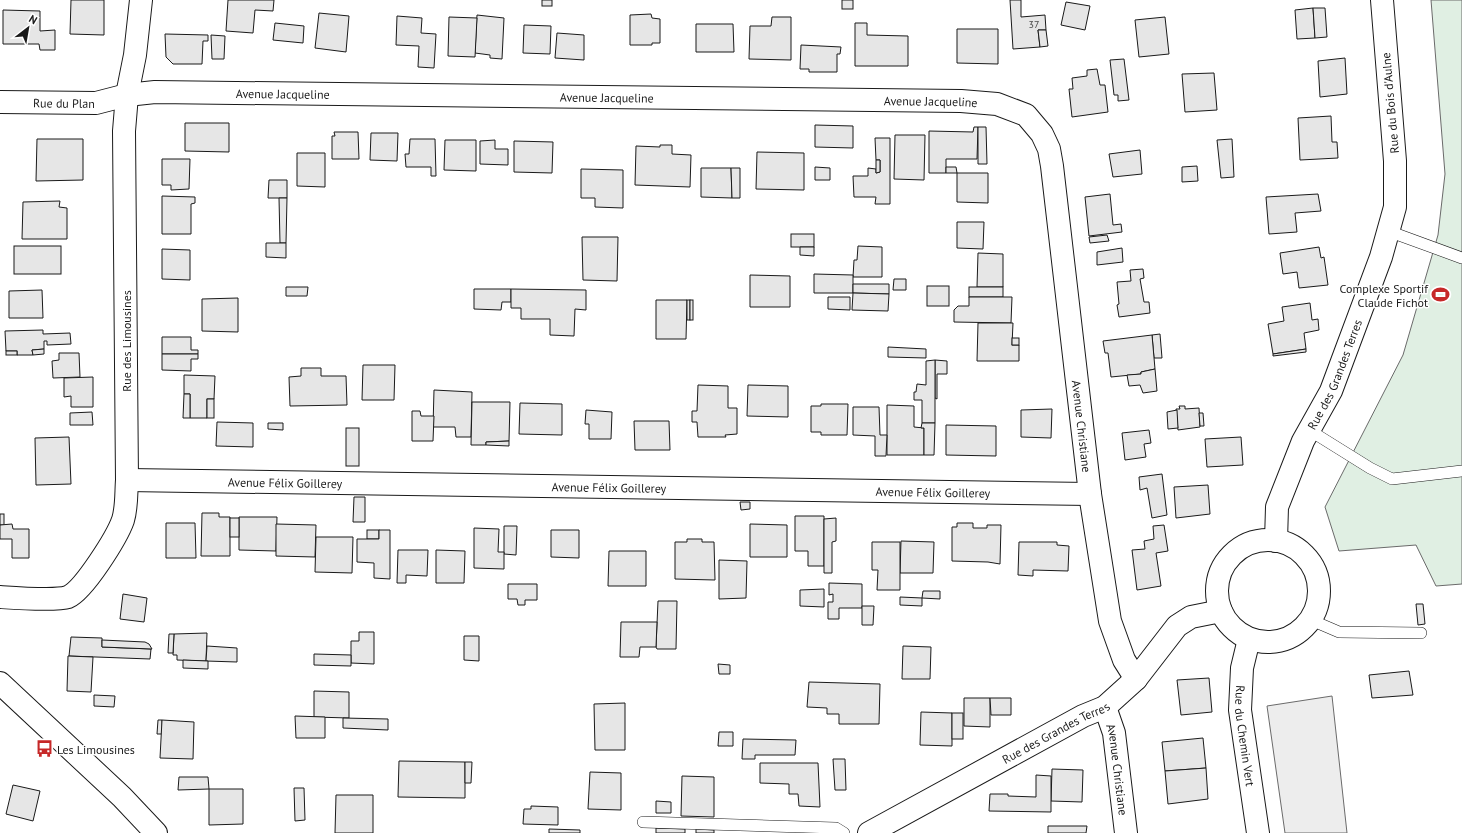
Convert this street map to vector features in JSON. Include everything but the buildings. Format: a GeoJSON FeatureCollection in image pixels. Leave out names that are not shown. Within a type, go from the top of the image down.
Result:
{"type":"FeatureCollection","features":[{"type":"Feature","properties":{"kind":"street","name":"Rue des Limousines"},"geometry":{"type":"LineString","coordinates":[[0,597],[68,597],[76,591],[98,564],[123,520],[126,506],[127,480],[124,131],[127,95],[135,56],[141,0]]}},
{"type":"Feature","properties":{"kind":"street","name":"Rue du Bois d'Aulne"},"geometry":{"type":"LineString","coordinates":[[1382,0],[1395,161],[1395,207]]}},
{"type":"Feature","properties":{"kind":"street","name":"Avenue Jacqueline"},"geometry":{"type":"LineString","coordinates":[[127,95],[156,92],[961,101],[997,104],[1026,115],[1042,134],[1048,149],[1052,166]]}},
{"type":"Feature","properties":{"kind":"street","name":"Rue du Plan"},"geometry":{"type":"LineString","coordinates":[[0,102],[96,103],[127,95]]}},
{"type":"Feature","properties":{"kind":"street","name":"Avenue Christiane"},"geometry":{"type":"LineString","coordinates":[[1052,166],[1090,494],[1110,621],[1124,660],[1136,679]]}},
{"type":"Feature","properties":{"kind":"street","name":"Rue des Grandes Terres"},"geometry":{"type":"LineString","coordinates":[[1276,541],[1277,507],[1303,441],[1331,391],[1381,257],[1395,207]]}},
{"type":"Feature","properties":{"kind":"street","name":"Avenue Félix Goillerey"},"geometry":{"type":"LineString","coordinates":[[127,480],[1090,494]]}},
{"type":"Feature","properties":{"kind":"street"},"geometry":{"type":"LineString","coordinates":[[1260,541],[1276,541],[1292,546],[1306,557],[1315,571],[1319,588],[1318,604],[1311,620],[1299,632],[1283,640],[1266,642],[1250,639],[1238,632],[1228,623],[1221,611],[1218,598],[1218,582],[1223,567],[1232,555],[1245,545],[1260,541]]}},
{"type":"Feature","properties":{"kind":"street","name":"Rue des Grandes Terres"},"geometry":{"type":"LineString","coordinates":[[869,833],[1083,716],[1105,707],[1136,679],[1177,626],[1191,618],[1221,611]]}},
{"type":"Feature","properties":{"kind":"street","name":"Rue du Chemin Vert"},"geometry":{"type":"LineString","coordinates":[[1250,639],[1242,668],[1240,710],[1258,833]]}},
{"type":"Feature","properties":{"kind":"street"},"geometry":{"type":"LineString","coordinates":[[0,682],[122,797],[156,833]]}},
{"type":"Feature","properties":{"kind":"street","name":"Avenue Christiane"},"geometry":{"type":"LineString","coordinates":[[1105,707],[1114,733],[1126,833]]}},
{"type":"Feature","properties":{"kind":"lane"},"geometry":{"type":"LineString","coordinates":[[1388,231],[1462,258]]}},
{"type":"Feature","properties":{"kind":"lane"},"geometry":{"type":"LineString","coordinates":[[1309,430],[1370,468],[1392,478],[1462,471]]}},
{"type":"Feature","properties":{"kind":"lane"},"geometry":{"type":"LineString","coordinates":[[1311,620],[1339,632],[1421,633]]}},
{"type":"Feature","properties":{"kind":"lane"},"geometry":{"type":"LineString","coordinates":[[643,822],[836,828],[844,833]]}},
{"type":"Feature","properties":{"kind":"green space","name":"Complexe Sportif Claude Fichot"},"geometry":{"type":"Polygon","coordinates":[[[1431,0],[1462,0],[1462,584],[1436,586],[1416,545],[1339,551],[1325,507],[1403,355],[1438,235],[1445,174],[1431,0]]]}},
{"type":"Feature","properties":{"kind":"shaded area"},"geometry":{"type":"Polygon","coordinates":[[[1332,696],[1347,833],[1285,833],[1267,706],[1332,696]]]}},
{"type":"Feature","properties":{"kind":"place","name":"Complexe Sportif Claude Fichot"},"geometry":{"type":"Point","coordinates":[1441,295]}},
{"type":"Feature","properties":{"kind":"place","name":"Les Limousines"},"geometry":{"type":"Point","coordinates":[44,749]}}]}
